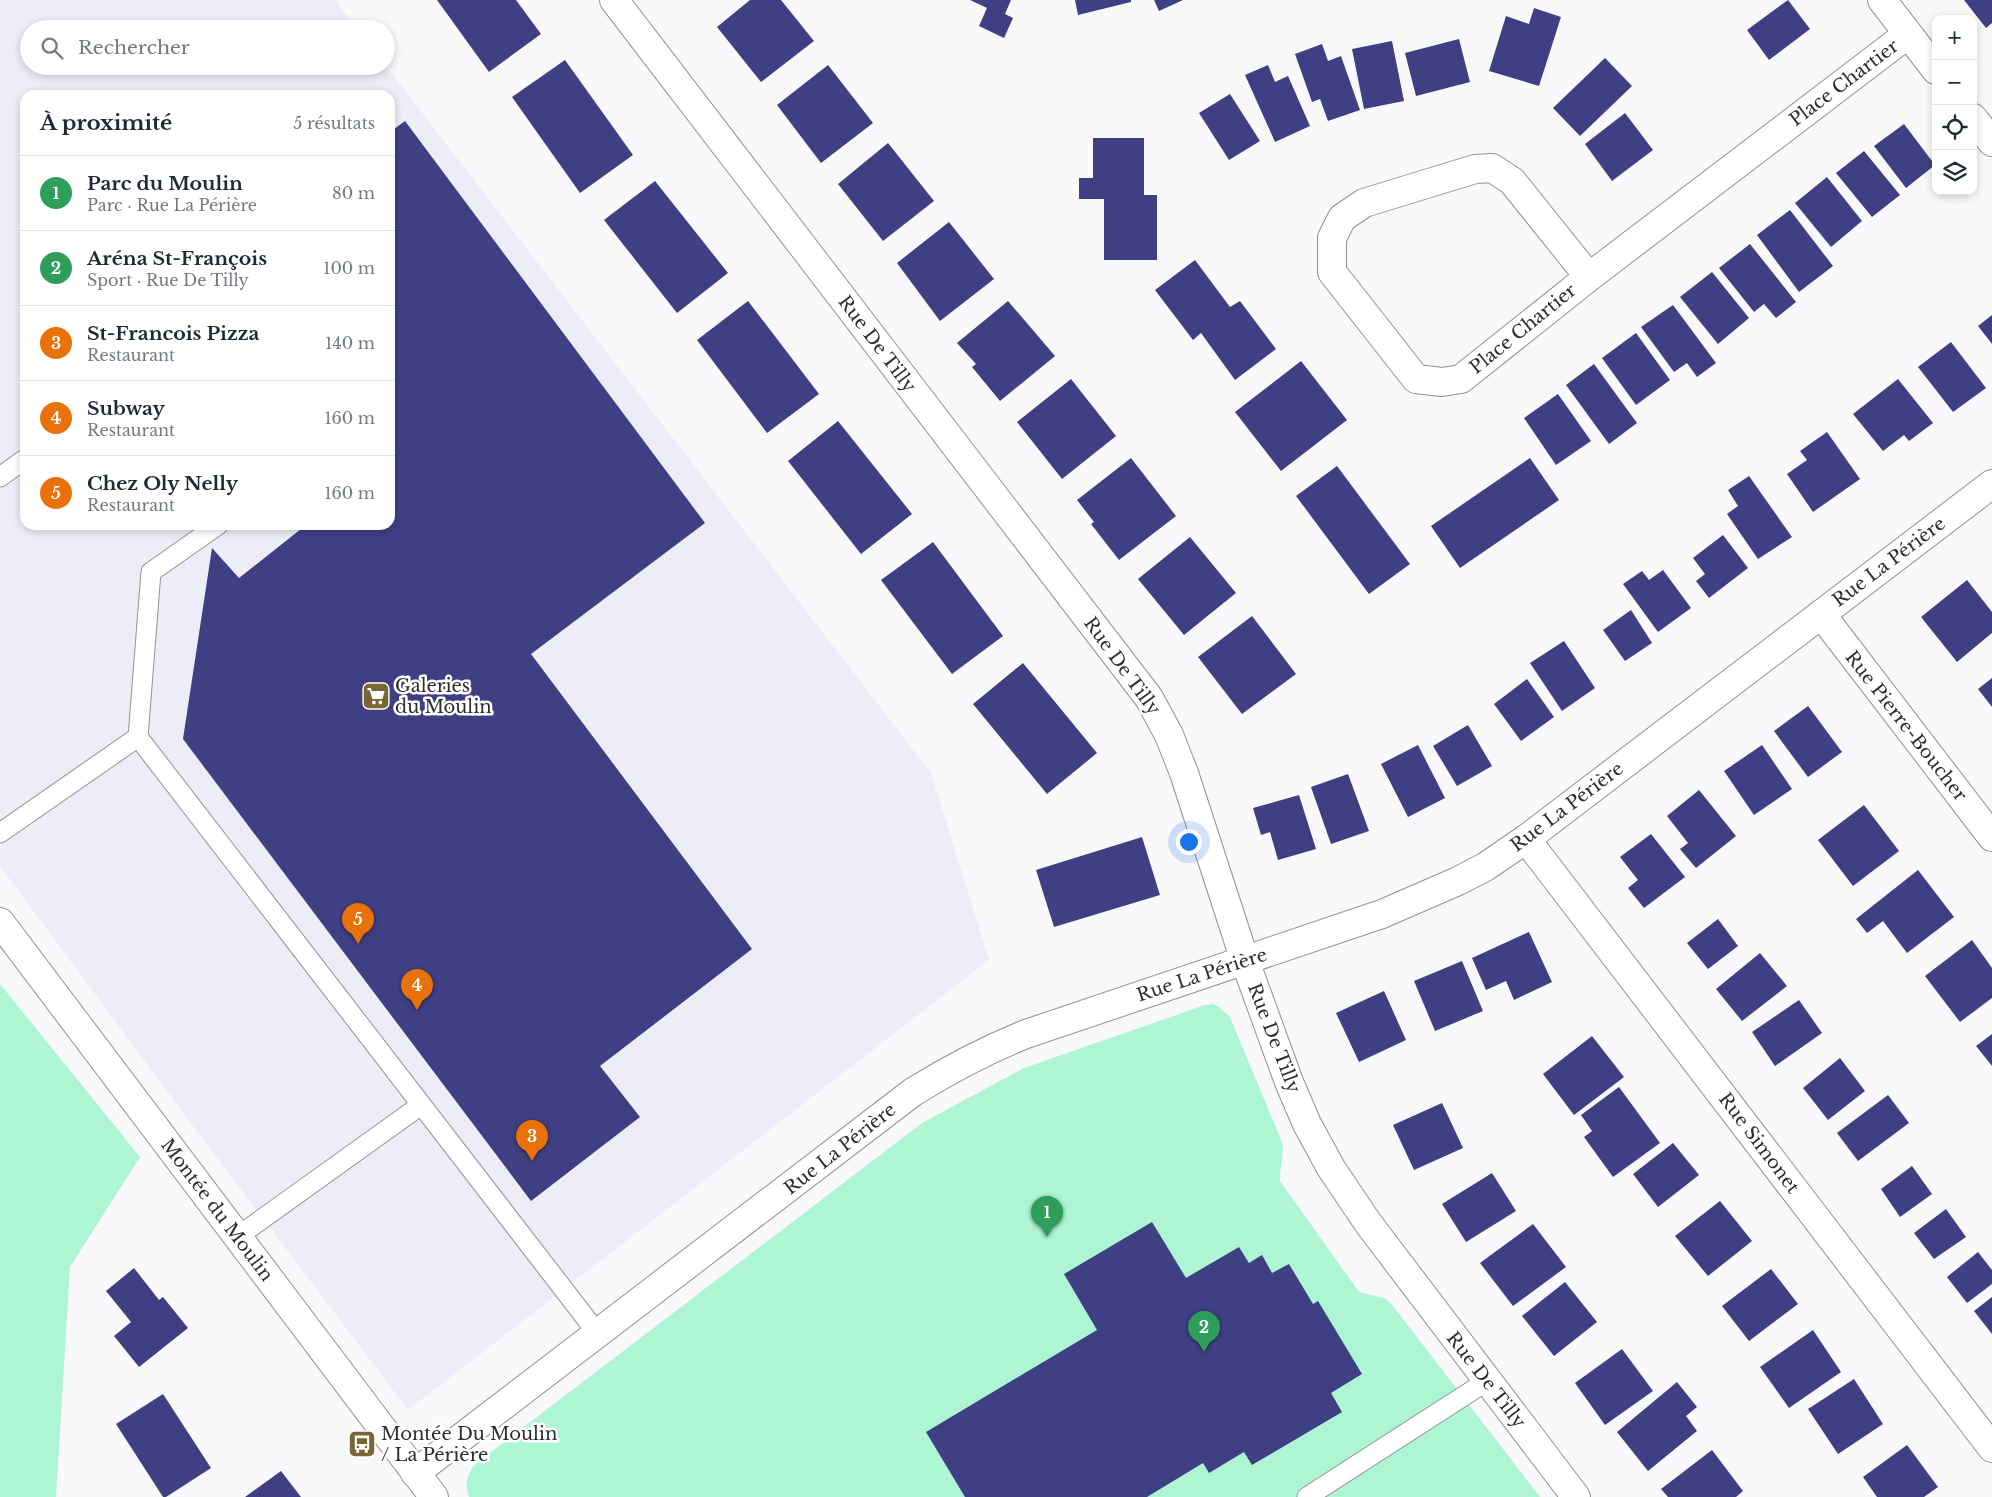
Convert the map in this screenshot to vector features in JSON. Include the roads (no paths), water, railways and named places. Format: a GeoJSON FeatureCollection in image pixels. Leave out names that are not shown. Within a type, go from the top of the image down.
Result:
{"type":"FeatureCollection","features":[{"type":"Feature","properties":{"kind":"street","name":"Rue De Tilly"},"geometry":{"type":"LineString","coordinates":[[614,0],[1149,698],[1169,735],[1184,773],[1245,961],[1289,1082],[1307,1124],[1331,1168],[1368,1223],[1576,1497]]}},
{"type":"Feature","properties":{"kind":"street"},"geometry":{"type":"LineString","coordinates":[[1882,0],[1932,65]]}},
{"type":"Feature","properties":{"kind":"street","name":"Place Chartier"},"geometry":{"type":"LineString","coordinates":[[1589,277],[1512,181],[1492,168],[1475,169],[1364,203],[1342,218],[1332,238],[1332,272],[1416,379],[1442,382],[1461,379],[1589,277],[1908,34]]}},
{"type":"Feature","properties":{"kind":"street"},"geometry":{"type":"LineString","coordinates":[[1977,123],[1992,142]]}},
{"type":"Feature","properties":{"kind":"street","name":"Rue La Périère"},"geometry":{"type":"LineString","coordinates":[[415,1473],[913,1092],[948,1070],[988,1049],[1026,1034],[1382,914],[1485,867],[1526,839],[1992,484]]}},
{"type":"Feature","properties":{"kind":"street","name":"Rue Pierre-Boucher"},"geometry":{"type":"LineString","coordinates":[[1821,614],[1992,837]]}},
{"type":"Feature","properties":{"kind":"street","name":"Rue Simonet"},"geometry":{"type":"LineString","coordinates":[[1526,839],[1992,1448]]}},
{"type":"Feature","properties":{"kind":"street","name":"Montée du Moulin"},"geometry":{"type":"LineString","coordinates":[[0,922],[434,1497]]}},
{"type":"Feature","properties":{"kind":"lane"},"geometry":{"type":"LineString","coordinates":[[0,477],[20,463]]}},
{"type":"Feature","properties":{"kind":"lane"},"geometry":{"type":"LineString","coordinates":[[211,530],[151,572],[138,737],[598,1334]]}},
{"type":"Feature","properties":{"kind":"lane"},"geometry":{"type":"LineString","coordinates":[[0,833],[138,737]]}},
{"type":"Feature","properties":{"kind":"lane"},"geometry":{"type":"LineString","coordinates":[[237,1236],[421,1105]]}},
{"type":"Feature","properties":{"kind":"lane"},"geometry":{"type":"LineString","coordinates":[[1307,1497],[1488,1381]]}},
{"type":"Feature","properties":{"kind":"place","name":"Galeries du Moulin"},"geometry":{"type":"Point","coordinates":[376,696]}},
{"type":"Feature","properties":{"kind":"place","name":"Chez Oly Nelly"},"geometry":{"type":"Point","coordinates":[358,944]}},
{"type":"Feature","properties":{"kind":"place","name":"Subway"},"geometry":{"type":"Point","coordinates":[417,1010]}},
{"type":"Feature","properties":{"kind":"place","name":"St-Francois Pizza"},"geometry":{"type":"Point","coordinates":[532,1161]}},
{"type":"Feature","properties":{"kind":"place","name":"Parc du Moulin"},"geometry":{"type":"Point","coordinates":[1047,1237]}},
{"type":"Feature","properties":{"kind":"place","name":"Aréna St-François"},"geometry":{"type":"Point","coordinates":[1204,1352]}},
{"type":"Feature","properties":{"kind":"place","name":"Montée Du Moulin / La Périère"},"geometry":{"type":"Point","coordinates":[362,1444]}}]}
